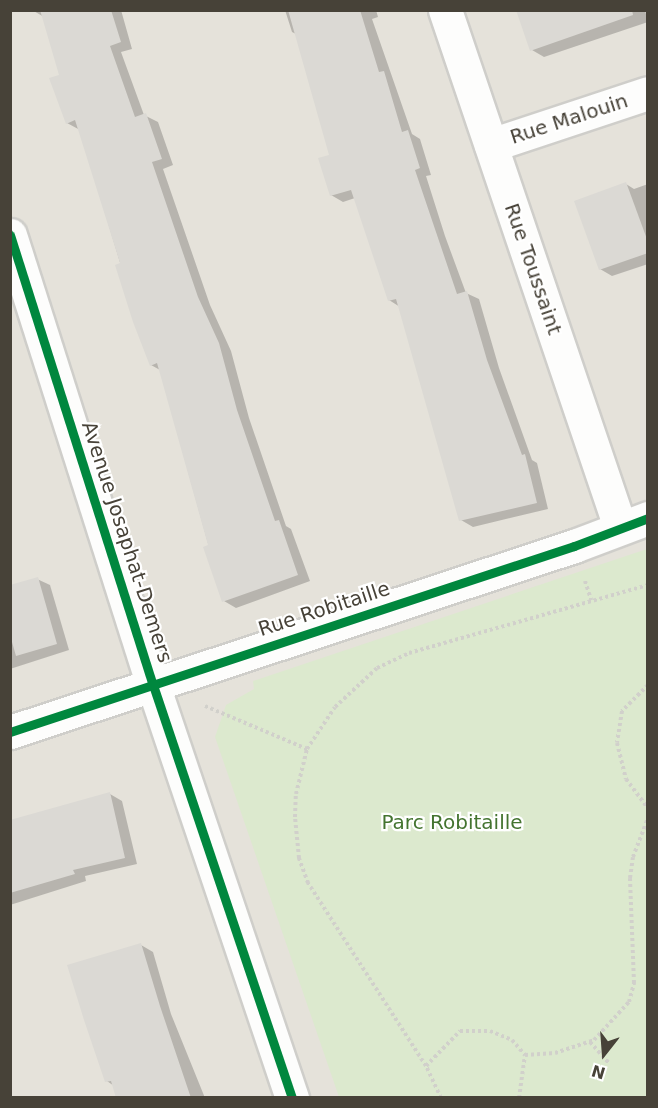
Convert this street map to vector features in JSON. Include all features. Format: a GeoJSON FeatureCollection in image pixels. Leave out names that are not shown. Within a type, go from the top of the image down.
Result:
{"type":"FeatureCollection","features":[{"type":"Feature","properties":{"kind":"street","name":"Rue Toussaint"},"geometry":{"type":"LineString","coordinates":[[445,10],[491,145],[634,523]]}},
{"type":"Feature","properties":{"kind":"street","name":"Rue Malouin"},"geometry":{"type":"LineString","coordinates":[[491,145],[648,93]]}},
{"type":"Feature","properties":{"kind":"street","name":"Avenue Josaphat-Demers"},"geometry":{"type":"LineString","coordinates":[[13,251],[153,685],[292,1098]]}},
{"type":"Feature","properties":{"kind":"street","name":"Rue Robitaille"},"geometry":{"type":"LineString","coordinates":[[10,732],[574,546],[634,523]]}},
{"type":"Feature","properties":{"kind":"path"},"geometry":{"type":"LineString","coordinates":[[441,1098],[426,1066],[308,883],[299,858],[295,817],[296,794],[307,749],[335,707],[377,668],[409,653],[647,585]]}},
{"type":"Feature","properties":{"kind":"path"},"geometry":{"type":"LineString","coordinates":[[648,684],[622,711],[617,743],[626,779],[648,808]]}},
{"type":"Feature","properties":{"kind":"path"},"geometry":{"type":"LineString","coordinates":[[153,685],[307,749]]}},
{"type":"Feature","properties":{"kind":"path"},"geometry":{"type":"LineString","coordinates":[[525,1055],[555,1053],[590,1041],[620,1016],[634,983],[630,878],[633,857],[648,818]]}},
{"type":"Feature","properties":{"kind":"path"},"geometry":{"type":"LineString","coordinates":[[426,1066],[460,1031],[490,1031],[512,1040],[525,1055],[519,1098]]}},
{"type":"Feature","properties":{"kind":"path"},"geometry":{"type":"LineString","coordinates":[[590,1041],[609,1063]]}},
{"type":"Feature","properties":{"kind":"shaded area"},"geometry":{"type":"Polygon","coordinates":[[[11,11],[647,11],[647,1097],[11,1097],[11,11]]]}},
{"type":"Feature","properties":{"kind":"green space","name":"Parc Robitaille"},"geometry":{"type":"Polygon","coordinates":[[[647,549],[647,1097],[339,1097],[215,737],[226,705],[254,689],[253,681],[647,549]]]}},
{"type":"Feature","properties":{"kind":"building"},"geometry":{"type":"Polygon","coordinates":[[[40,10],[111,10],[121,42],[110,46],[135,117],[146,113],[162,159],[152,162],[198,297],[219,343],[237,410],[275,521],[279,520],[298,575],[222,602],[203,547],[208,545],[157,363],[150,366],[133,322],[115,265],[120,263],[75,120],[66,124],[49,78],[59,75],[40,10]]]}},
{"type":"Feature","properties":{"kind":"building"},"geometry":{"type":"Polygon","coordinates":[[[288,10],[360,10],[379,72],[384,71],[402,132],[408,130],[420,168],[415,170],[457,294],[467,291],[487,360],[522,455],[525,454],[537,503],[459,521],[396,299],[388,301],[351,190],[330,196],[318,158],[329,155],[288,10]]]}},
{"type":"Feature","properties":{"kind":"building"},"geometry":{"type":"Polygon","coordinates":[[[516,10],[632,10],[633,15],[530,51],[516,10]]]}},
{"type":"Feature","properties":{"kind":"building"},"geometry":{"type":"Polygon","coordinates":[[[626,182],[648,242],[648,253],[599,270],[574,201],[626,182]]]}},
{"type":"Feature","properties":{"kind":"building"},"geometry":{"type":"Polygon","coordinates":[[[38,577],[57,644],[16,656],[10,635],[10,585],[38,577]]]}},
{"type":"Feature","properties":{"kind":"building"},"geometry":{"type":"Polygon","coordinates":[[[110,792],[125,858],[73,870],[75,874],[10,893],[10,820],[110,792]]]}},
{"type":"Feature","properties":{"kind":"building"},"geometry":{"type":"Polygon","coordinates":[[[141,943],[191,1098],[116,1098],[111,1081],[105,1082],[84,1020],[67,965],[141,943]]]}},
{"type":"Feature","properties":{"kind":"cycle path"},"geometry":{"type":"LineString","coordinates":[[10,235],[153,685],[292,1098]]}},
{"type":"Feature","properties":{"kind":"cycle path"},"geometry":{"type":"LineString","coordinates":[[10,732],[574,546],[648,518]]}}]}
